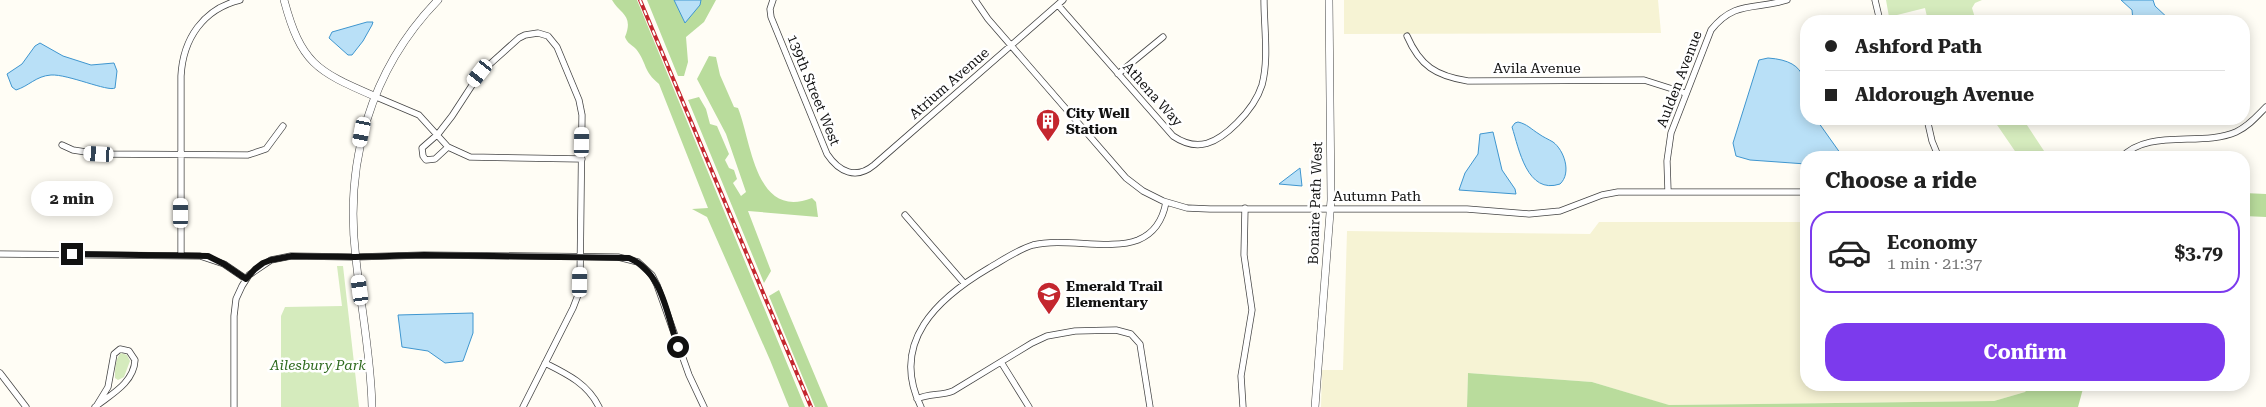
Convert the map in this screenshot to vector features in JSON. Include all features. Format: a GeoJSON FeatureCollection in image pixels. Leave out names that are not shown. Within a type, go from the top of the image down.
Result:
{"type":"FeatureCollection","features":[{"type":"Feature","properties":{"kind":"street"},"geometry":{"type":"LineString","coordinates":[[181,256],[181,76],[186,48],[203,20],[225,2],[240,0]]}},
{"type":"Feature","properties":{"kind":"street"},"geometry":{"type":"LineString","coordinates":[[284,0],[294,34],[312,61],[338,81],[419,115],[448,147],[463,155],[477,158],[582,159]]}},
{"type":"Feature","properties":{"kind":"street"},"geometry":{"type":"LineString","coordinates":[[372,407],[370,373],[355,257],[353,199],[355,172],[362,132],[374,96],[399,48],[424,14],[438,0]]}},
{"type":"Feature","properties":{"kind":"street","name":"139th Street West"},"geometry":{"type":"LineString","coordinates":[[772,0],[770,10],[827,154],[834,165],[846,172]]}},
{"type":"Feature","properties":{"kind":"street","name":"Autumn Path"},"geometry":{"type":"LineString","coordinates":[[975,0],[1011,46],[1126,178],[1143,191],[1166,202],[1187,208],[1466,209],[1538,214],[1560,211],[1602,195],[1618,192],[1800,192]]}},
{"type":"Feature","properties":{"kind":"street","name":"Atrium Avenue"},"geometry":{"type":"LineString","coordinates":[[846,172],[854,174],[870,169],[1063,0]]}},
{"type":"Feature","properties":{"kind":"street","name":"Athena Way"},"geometry":{"type":"LineString","coordinates":[[1058,5],[1173,136],[1179,140],[1196,145],[1218,140],[1249,110],[1262,85],[1264,69],[1264,0]]}},
{"type":"Feature","properties":{"kind":"street","name":"Bonaire Path West"},"geometry":{"type":"LineString","coordinates":[[1315,407],[1330,209],[1329,0]]}},
{"type":"Feature","properties":{"kind":"street","name":"Aulden Avenue"},"geometry":{"type":"LineString","coordinates":[[1668,191],[1667,161],[1669,142],[1685,93],[1708,35],[1723,16],[1745,6],[1787,0]]}},
{"type":"Feature","properties":{"kind":"street"},"geometry":{"type":"LineString","coordinates":[[1875,0],[1879,15]]}},
{"type":"Feature","properties":{"kind":"street"},"geometry":{"type":"LineString","coordinates":[[448,147],[435,159],[426,160],[423,156],[422,148],[438,134],[471,84],[498,54],[525,35],[538,33],[546,35],[557,47],[581,107],[582,159],[578,295],[523,407]]}},
{"type":"Feature","properties":{"kind":"street","name":"Avila Avenue"},"geometry":{"type":"LineString","coordinates":[[1407,36],[1414,51],[1424,63],[1437,72],[1455,79],[1468,81],[1644,80],[1685,93]]}},
{"type":"Feature","properties":{"kind":"street"},"geometry":{"type":"LineString","coordinates":[[1118,74],[1163,37]]}},
{"type":"Feature","properties":{"kind":"street"},"geometry":{"type":"LineString","coordinates":[[2250,123],[2266,107]]}},
{"type":"Feature","properties":{"kind":"street"},"geometry":{"type":"LineString","coordinates":[[1928,125],[1936,151]]}},
{"type":"Feature","properties":{"kind":"street"},"geometry":{"type":"LineString","coordinates":[[2129,151],[2134,146],[2145,143],[2208,138],[2236,132],[2248,125]]}},
{"type":"Feature","properties":{"kind":"street"},"geometry":{"type":"LineString","coordinates":[[62,145],[86,153],[254,154],[271,144],[283,126]]}},
{"type":"Feature","properties":{"kind":"street"},"geometry":{"type":"LineString","coordinates":[[922,407],[917,398],[911,372],[914,347],[928,317],[940,302],[964,283],[1019,250],[1033,245],[1053,242],[1128,243],[1140,239],[1155,229],[1163,218],[1166,202]]}},
{"type":"Feature","properties":{"kind":"street"},"geometry":{"type":"LineString","coordinates":[[1244,208],[1244,255],[1252,310],[1241,376],[1244,407]]}},
{"type":"Feature","properties":{"kind":"street"},"geometry":{"type":"LineString","coordinates":[[905,215],[964,283]]}},
{"type":"Feature","properties":{"kind":"street"},"geometry":{"type":"LineString","coordinates":[[0,254],[200,256],[216,259],[246,279]]}},
{"type":"Feature","properties":{"kind":"street"},"geometry":{"type":"LineString","coordinates":[[234,407],[235,308],[238,292],[255,269],[263,263],[281,257],[424,255],[629,258],[638,262],[652,275],[657,285],[689,375],[704,407]]}},
{"type":"Feature","properties":{"kind":"street"},"geometry":{"type":"LineString","coordinates":[[917,398],[926,395],[947,394],[1032,343],[1052,334],[1075,331],[1116,330],[1131,334],[1140,344],[1150,407]]}},
{"type":"Feature","properties":{"kind":"street"},"geometry":{"type":"LineString","coordinates":[[119,349],[130,351],[135,360],[130,377],[120,388],[96,406],[108,387],[114,354],[119,349]]}},
{"type":"Feature","properties":{"kind":"street"},"geometry":{"type":"LineString","coordinates":[[1001,362],[1029,407]]}},
{"type":"Feature","properties":{"kind":"street"},"geometry":{"type":"LineString","coordinates":[[545,363],[579,382],[589,392],[599,407]]}},
{"type":"Feature","properties":{"kind":"street"},"geometry":{"type":"LineString","coordinates":[[0,373],[26,407]]}},
{"type":"Feature","properties":{"kind":"shaded area"},"geometry":{"type":"Polygon","coordinates":[[[1344,0],[1658,0],[1661,33],[1344,34],[1344,0]]]}},
{"type":"Feature","properties":{"kind":"shaded area"},"geometry":{"type":"Polygon","coordinates":[[[1599,222],[1800,222],[1800,391],[2026,391],[1994,401],[1668,405],[1592,382],[1468,373],[1467,407],[1321,407],[1322,370],[1343,370],[1347,231],[1590,234],[1599,222]]]}},
{"type":"Feature","properties":{"kind":"green space"},"geometry":{"type":"Polygon","coordinates":[[[612,0],[637,0],[805,407],[789,407],[707,217],[692,209],[708,208],[659,84],[650,75],[636,49],[626,39],[627,19],[612,0]]]}},
{"type":"Feature","properties":{"kind":"green space"},"geometry":{"type":"Polygon","coordinates":[[[647,0],[716,0],[704,22],[686,37],[688,62],[684,76],[678,76],[647,0]]]}},
{"type":"Feature","properties":{"kind":"green space"},"geometry":{"type":"Polygon","coordinates":[[[1886,0],[1982,0],[1975,3],[1972,8],[1974,15],[1927,15],[1925,8],[1897,15],[1889,15],[1886,0]]]}},
{"type":"Feature","properties":{"kind":"green space"},"geometry":{"type":"Polygon","coordinates":[[[709,56],[716,57],[720,75],[734,107],[738,108],[753,158],[767,188],[778,198],[793,202],[812,198],[816,202],[818,217],[748,211],[771,271],[764,283],[688,100],[699,97],[706,109],[710,124],[717,126],[729,154],[725,160],[729,168],[734,170],[737,179],[733,183],[741,196],[746,192],[726,134],[697,79],[709,56]]]}},
{"type":"Feature","properties":{"kind":"green space"},"geometry":{"type":"Polygon","coordinates":[[[1997,125],[2027,125],[2044,151],[2015,151],[1997,125]]]}},
{"type":"Feature","properties":{"kind":"green space"},"geometry":{"type":"Polygon","coordinates":[[[2250,193],[2266,194],[2266,217],[2250,216],[2250,193]]]}},
{"type":"Feature","properties":{"kind":"green space","name":"Ailesbury Park"},"geometry":{"type":"Polygon","coordinates":[[[337,266],[343,266],[359,407],[281,407],[281,316],[285,307],[342,306],[337,266]]]}},
{"type":"Feature","properties":{"kind":"green space"},"geometry":{"type":"Polygon","coordinates":[[[779,290],[828,407],[815,407],[769,296],[779,290]]]}},
{"type":"Feature","properties":{"kind":"green space"},"geometry":{"type":"Polygon","coordinates":[[[121,353],[127,355],[130,361],[124,377],[118,380],[115,378],[115,368],[121,353]]]}},
{"type":"Feature","properties":{"kind":"green space"},"geometry":{"type":"Polygon","coordinates":[[[1468,373],[1592,382],[1669,405],[1994,401],[2026,391],[2082,391],[2078,407],[1467,407],[1468,373]]]}},
{"type":"Feature","properties":{"kind":"water"},"geometry":{"type":"Polygon","coordinates":[[[674,0],[701,0],[700,5],[685,23],[674,0]]]}},
{"type":"Feature","properties":{"kind":"water"},"geometry":{"type":"Polygon","coordinates":[[[2121,0],[2153,0],[2155,6],[2165,15],[2132,15],[2132,10],[2121,0]]]}},
{"type":"Feature","properties":{"kind":"water"},"geometry":{"type":"Polygon","coordinates":[[[373,22],[363,41],[352,55],[348,55],[329,38],[332,32],[373,22]]]}},
{"type":"Feature","properties":{"kind":"water"},"geometry":{"type":"Polygon","coordinates":[[[40,43],[63,56],[91,65],[114,63],[117,71],[115,88],[104,88],[67,77],[51,75],[41,77],[16,90],[12,87],[7,74],[22,64],[35,46],[40,43]]]}},
{"type":"Feature","properties":{"kind":"water"},"geometry":{"type":"Polygon","coordinates":[[[1768,58],[1782,60],[1792,64],[1799,70],[1800,125],[1820,125],[1839,151],[1800,151],[1800,164],[1750,160],[1736,156],[1733,143],[1759,60],[1768,58]]]}},
{"type":"Feature","properties":{"kind":"water"},"geometry":{"type":"Polygon","coordinates":[[[1518,122],[1553,142],[1560,150],[1565,162],[1566,174],[1560,184],[1549,186],[1540,183],[1532,177],[1522,158],[1512,127],[1518,122]]]}},
{"type":"Feature","properties":{"kind":"water"},"geometry":{"type":"Polygon","coordinates":[[[1493,132],[1502,170],[1515,189],[1516,194],[1459,190],[1465,173],[1478,154],[1480,134],[1493,132]]]}},
{"type":"Feature","properties":{"kind":"water"},"geometry":{"type":"Polygon","coordinates":[[[1300,168],[1302,186],[1279,184],[1300,168]]]}},
{"type":"Feature","properties":{"kind":"water"},"geometry":{"type":"Polygon","coordinates":[[[473,313],[473,333],[463,361],[445,363],[428,351],[402,347],[398,315],[473,313]]]}},
{"type":"Feature","properties":{"kind":"railway"},"geometry":{"type":"LineString","coordinates":[[640,0],[811,407]]}},
{"type":"Feature","properties":{"kind":"place","name":"City Well Station"},"geometry":{"type":"Point","coordinates":[1048,142]}},
{"type":"Feature","properties":{"kind":"place","name":"Emerald Trail Elementary"},"geometry":{"type":"Point","coordinates":[1049,315]}},
{"type":"Feature","properties":{"kind":"route"},"geometry":{"type":"LineString","coordinates":[[72,254],[208,256],[216,259],[246,279],[263,263],[281,257],[292,256],[424,255],[629,258],[638,262],[652,275],[678,347]]}}]}
